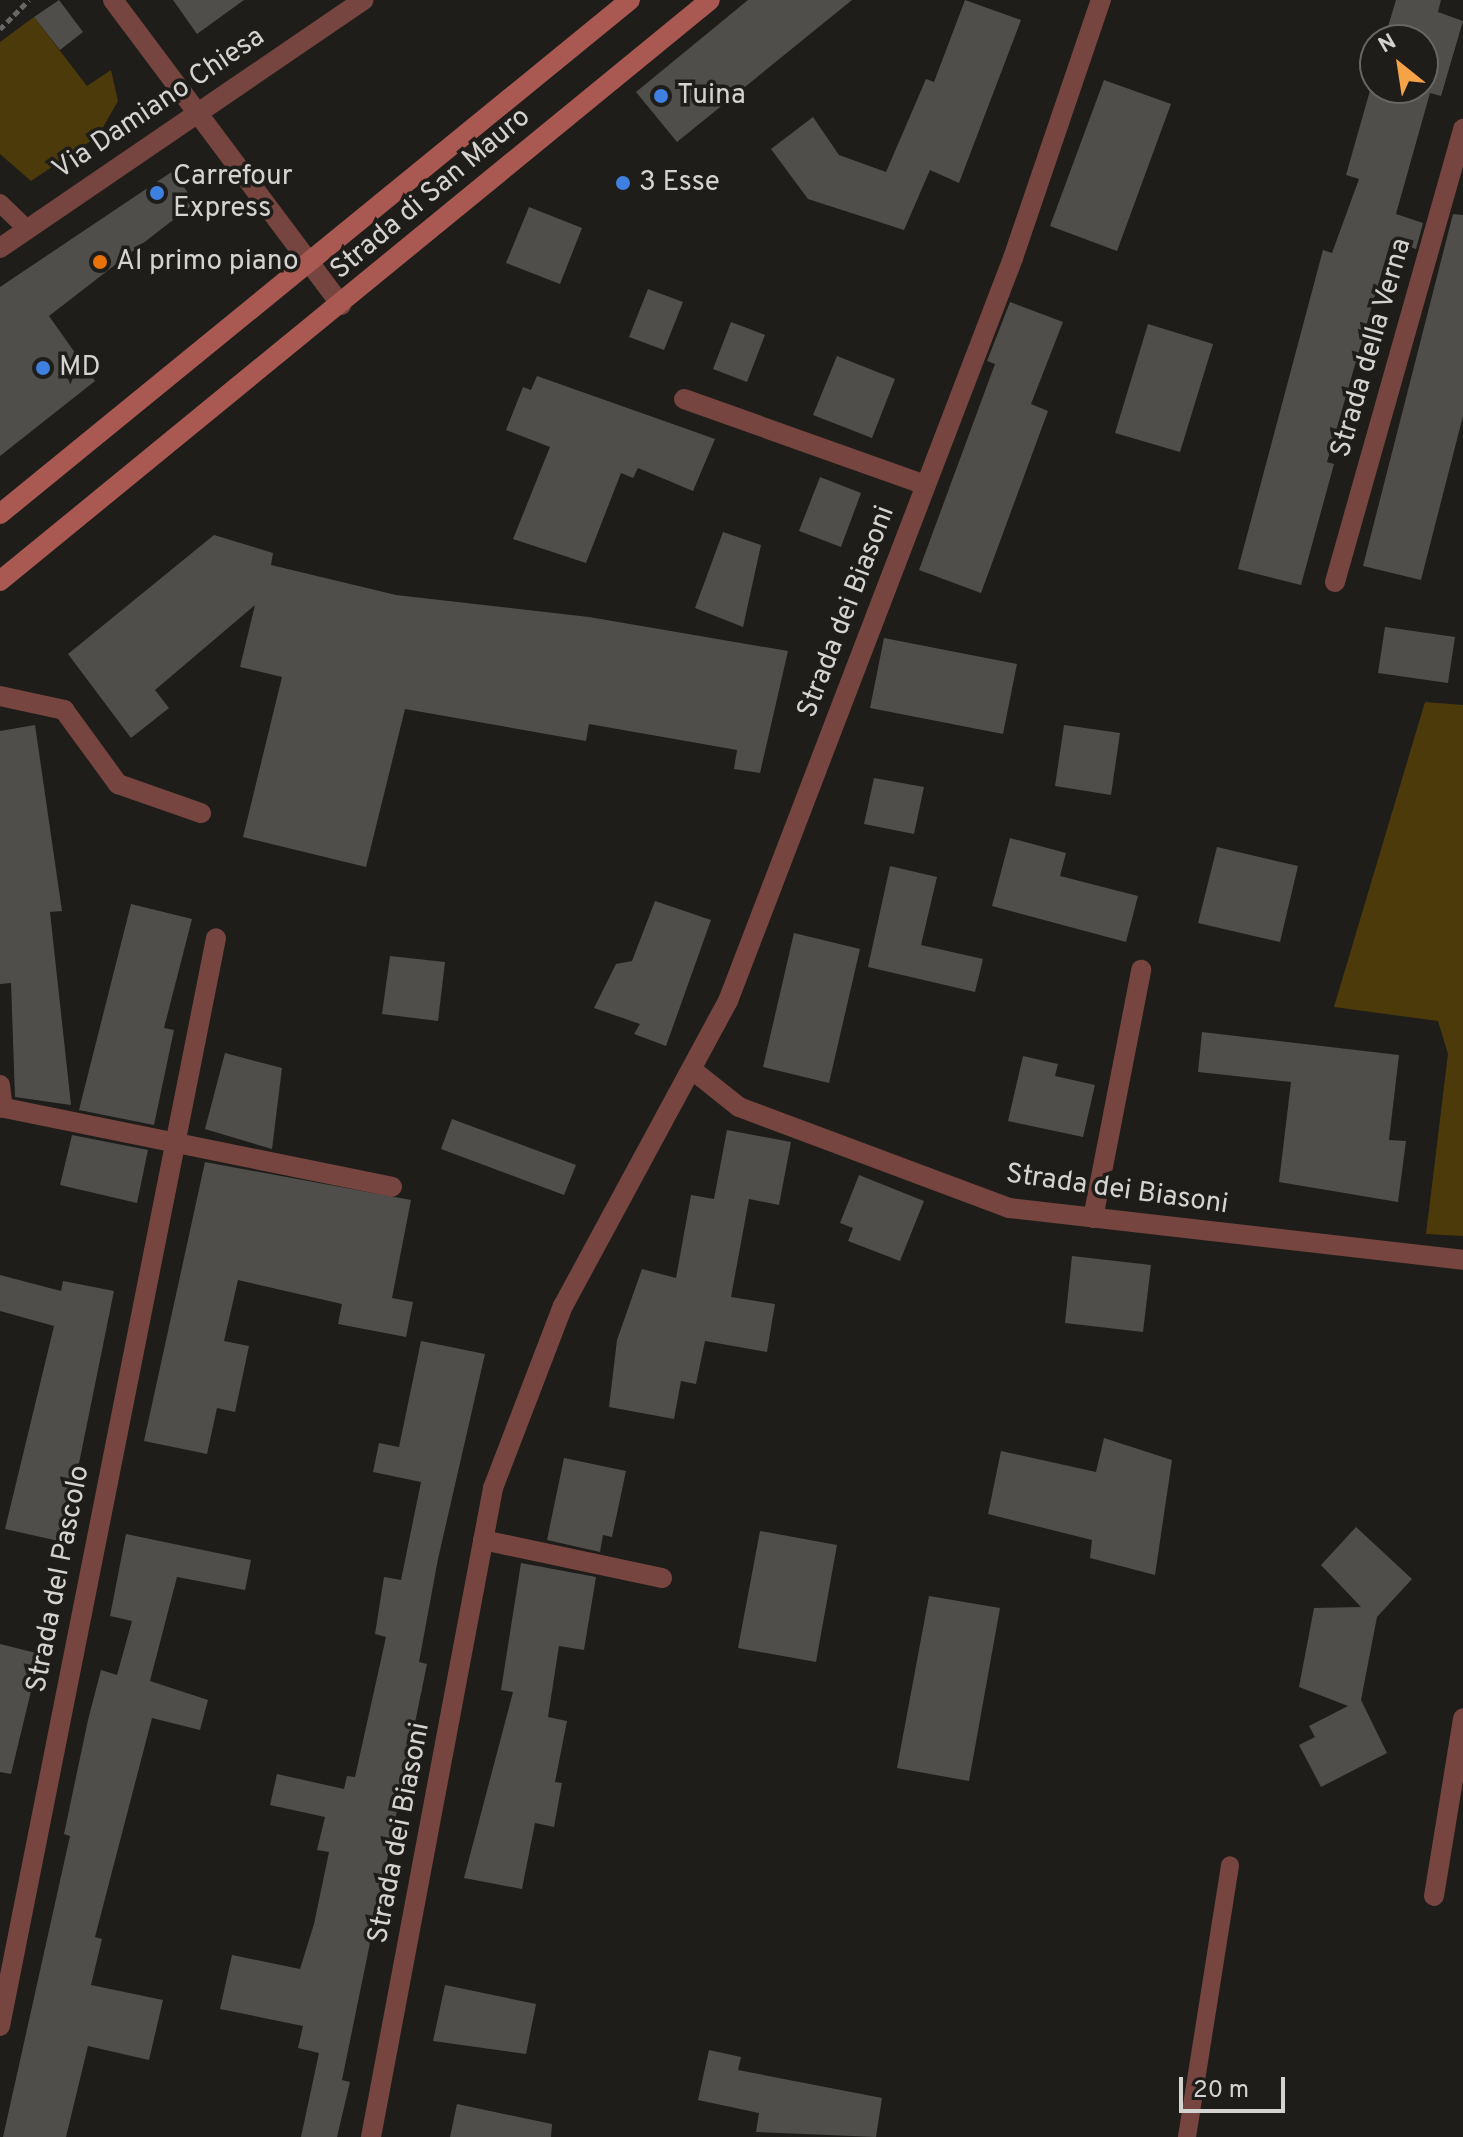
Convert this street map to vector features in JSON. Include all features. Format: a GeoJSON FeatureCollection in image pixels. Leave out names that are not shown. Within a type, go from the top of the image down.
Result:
{"type":"FeatureCollection","features":[{"type":"Feature","properties":{"kind":"main road","name":"Strada di San Mauro"},"geometry":{"type":"LineString","coordinates":[[0,514],[630,0]]}},
{"type":"Feature","properties":{"kind":"main road","name":"Strada di San Mauro"},"geometry":{"type":"LineString","coordinates":[[0,581],[710,0]]}},
{"type":"Feature","properties":{"kind":"street"},"geometry":{"type":"LineString","coordinates":[[113,0],[341,305]]}},
{"type":"Feature","properties":{"kind":"street","name":"Via Damiano Chiesa"},"geometry":{"type":"LineString","coordinates":[[0,248],[196,111],[364,0]]}},
{"type":"Feature","properties":{"kind":"street","name":"Strada dei Biasoni"},"geometry":{"type":"LineString","coordinates":[[371,2137],[493,1488],[563,1306],[695,1072],[925,485],[1101,0]]}},
{"type":"Feature","properties":{"kind":"street","name":"Strada della Verna"},"geometry":{"type":"LineString","coordinates":[[1335,582],[1463,129]]}},
{"type":"Feature","properties":{"kind":"street","name":"Strada dei Biasoni"},"geometry":{"type":"LineString","coordinates":[[684,399],[925,485]]}},
{"type":"Feature","properties":{"kind":"street"},"geometry":{"type":"LineString","coordinates":[[0,696],[64,710],[118,784],[201,813]]}},
{"type":"Feature","properties":{"kind":"street","name":"Strada del Pascolo"},"geometry":{"type":"LineString","coordinates":[[0,2026],[216,938]]}},
{"type":"Feature","properties":{"kind":"street"},"geometry":{"type":"LineString","coordinates":[[1093,1218],[1141,970]]}},
{"type":"Feature","properties":{"kind":"street","name":"Strada dei Biasoni"},"geometry":{"type":"LineString","coordinates":[[695,1072],[739,1107],[1009,1208],[1463,1260]]}},
{"type":"Feature","properties":{"kind":"street"},"geometry":{"type":"LineString","coordinates":[[0,1085],[2,1108],[392,1187]]}},
{"type":"Feature","properties":{"kind":"street"},"geometry":{"type":"LineString","coordinates":[[483,1540],[662,1578]]}},
{"type":"Feature","properties":{"kind":"street"},"geometry":{"type":"LineString","coordinates":[[1434,1896],[1463,1718]]}},
{"type":"Feature","properties":{"kind":"lane"},"geometry":{"type":"LineString","coordinates":[[0,203],[27,229]]}},
{"type":"Feature","properties":{"kind":"lane"},"geometry":{"type":"LineString","coordinates":[[1187,2137],[1230,1865]]}},
{"type":"Feature","properties":{"kind":"path"},"geometry":{"type":"LineString","coordinates":[[0,29],[29,0]]}},
{"type":"Feature","properties":{"kind":"shaded area"},"geometry":{"type":"Polygon","coordinates":[[[34,17],[87,86],[111,70],[118,101],[98,136],[31,181],[0,154],[0,42],[34,17]]]}},
{"type":"Feature","properties":{"kind":"shaded area"},"geometry":{"type":"Polygon","coordinates":[[[1425,702],[1463,705],[1463,1236],[1426,1234],[1448,1054],[1438,1021],[1334,1007],[1425,702]]]}},
{"type":"Feature","properties":{"kind":"building"},"geometry":{"type":"Polygon","coordinates":[[[59,0],[83,32],[60,50],[34,17],[59,0]]]}},
{"type":"Feature","properties":{"kind":"building"},"geometry":{"type":"Polygon","coordinates":[[[173,0],[244,0],[197,34],[173,0]]]}},
{"type":"Feature","properties":{"kind":"building"},"geometry":{"type":"Polygon","coordinates":[[[748,0],[852,0],[677,142],[636,92],[748,0]]]}},
{"type":"Feature","properties":{"kind":"building"},"geometry":{"type":"Polygon","coordinates":[[[965,0],[1021,20],[959,183],[930,170],[904,230],[808,199],[771,149],[813,117],[839,155],[886,172],[926,79],[934,82],[965,0]]]}},
{"type":"Feature","properties":{"kind":"building"},"geometry":{"type":"Polygon","coordinates":[[[1396,0],[1441,0],[1438,12],[1463,21],[1441,96],[1439,24],[1389,24],[1396,0]]]}},
{"type":"Feature","properties":{"kind":"building"},"geometry":{"type":"Polygon","coordinates":[[[1104,80],[1171,104],[1117,251],[1050,226],[1104,80]]]}},
{"type":"Feature","properties":{"kind":"building"},"geometry":{"type":"Polygon","coordinates":[[[1366,104],[1427,104],[1396,214],[1423,223],[1416,249],[1391,240],[1327,462],[1334,464],[1301,585],[1238,569],[1323,250],[1332,253],[1359,179],[1346,175],[1366,104]]]}},
{"type":"Feature","properties":{"kind":"building"},"geometry":{"type":"Polygon","coordinates":[[[173,171],[195,203],[49,316],[95,381],[0,456],[0,287],[173,171]]]}},
{"type":"Feature","properties":{"kind":"building"},"geometry":{"type":"Polygon","coordinates":[[[529,207],[582,228],[560,284],[506,263],[529,207]]]}},
{"type":"Feature","properties":{"kind":"building"},"geometry":{"type":"Polygon","coordinates":[[[1453,214],[1463,215],[1463,416],[1421,580],[1363,566],[1453,214]]]}},
{"type":"Feature","properties":{"kind":"building"},"geometry":{"type":"Polygon","coordinates":[[[648,289],[683,302],[664,350],[629,337],[648,289]]]}},
{"type":"Feature","properties":{"kind":"building"},"geometry":{"type":"Polygon","coordinates":[[[1010,302],[1063,322],[1031,404],[1048,411],[981,593],[919,570],[995,364],[987,361],[1010,302]]]}},
{"type":"Feature","properties":{"kind":"building"},"geometry":{"type":"Polygon","coordinates":[[[731,322],[765,335],[747,382],[713,369],[731,322]]]}},
{"type":"Feature","properties":{"kind":"building"},"geometry":{"type":"Polygon","coordinates":[[[1148,324],[1213,344],[1180,452],[1115,433],[1148,324]]]}},
{"type":"Feature","properties":{"kind":"building"},"geometry":{"type":"Polygon","coordinates":[[[837,356],[895,379],[872,438],[813,415],[837,356]]]}},
{"type":"Feature","properties":{"kind":"building"},"geometry":{"type":"Polygon","coordinates":[[[537,376],[715,439],[693,491],[638,468],[633,478],[621,473],[586,563],[513,539],[550,447],[506,430],[523,387],[531,390],[537,376]]]}},
{"type":"Feature","properties":{"kind":"building"},"geometry":{"type":"Polygon","coordinates":[[[820,477],[861,493],[841,547],[799,531],[820,477]]]}},
{"type":"Feature","properties":{"kind":"building"},"geometry":{"type":"Polygon","coordinates":[[[723,532],[761,545],[743,627],[695,608],[723,532]]]}},
{"type":"Feature","properties":{"kind":"building"},"geometry":{"type":"Polygon","coordinates":[[[214,535],[273,553],[271,565],[396,595],[589,617],[788,651],[760,773],[734,769],[737,750],[589,724],[586,741],[405,709],[366,867],[243,837],[282,677],[240,667],[255,605],[155,690],[169,708],[131,738],[68,654],[214,535]]]}},
{"type":"Feature","properties":{"kind":"building"},"geometry":{"type":"Polygon","coordinates":[[[1385,627],[1455,637],[1448,683],[1378,673],[1385,627]]]}},
{"type":"Feature","properties":{"kind":"building"},"geometry":{"type":"Polygon","coordinates":[[[884,638],[1017,664],[1003,734],[870,708],[884,638]]]}},
{"type":"Feature","properties":{"kind":"building"},"geometry":{"type":"Polygon","coordinates":[[[35,725],[62,911],[50,912],[71,1105],[15,1097],[11,983],[0,984],[0,731],[35,725]]]}},
{"type":"Feature","properties":{"kind":"building"},"geometry":{"type":"Polygon","coordinates":[[[1064,725],[1120,733],[1111,795],[1055,786],[1064,725]]]}},
{"type":"Feature","properties":{"kind":"building"},"geometry":{"type":"Polygon","coordinates":[[[874,778],[924,787],[914,834],[864,824],[874,778]]]}},
{"type":"Feature","properties":{"kind":"building"},"geometry":{"type":"Polygon","coordinates":[[[1010,838],[1066,853],[1060,876],[1138,896],[1126,942],[992,906],[1010,838]]]}},
{"type":"Feature","properties":{"kind":"building"},"geometry":{"type":"Polygon","coordinates":[[[1217,847],[1298,866],[1280,942],[1198,923],[1217,847]]]}},
{"type":"Feature","properties":{"kind":"building"},"geometry":{"type":"Polygon","coordinates":[[[890,866],[937,877],[921,945],[983,959],[975,992],[868,967],[890,866]]]}},
{"type":"Feature","properties":{"kind":"building"},"geometry":{"type":"Polygon","coordinates":[[[655,901],[711,920],[666,1046],[634,1034],[640,1024],[594,1008],[616,964],[632,961],[655,901]]]}},
{"type":"Feature","properties":{"kind":"building"},"geometry":{"type":"Polygon","coordinates":[[[131,904],[192,919],[164,1028],[174,1030],[154,1125],[79,1110],[131,904]]]}},
{"type":"Feature","properties":{"kind":"building"},"geometry":{"type":"Polygon","coordinates":[[[794,933],[860,949],[829,1083],[763,1067],[794,933]]]}},
{"type":"Feature","properties":{"kind":"building"},"geometry":{"type":"Polygon","coordinates":[[[390,956],[445,962],[438,1021],[382,1014],[390,956]]]}},
{"type":"Feature","properties":{"kind":"building"},"geometry":{"type":"Polygon","coordinates":[[[1202,1032],[1399,1055],[1389,1140],[1406,1141],[1398,1202],[1279,1182],[1291,1082],[1198,1072],[1202,1032]]]}},
{"type":"Feature","properties":{"kind":"building"},"geometry":{"type":"Polygon","coordinates":[[[225,1053],[282,1068],[272,1149],[205,1129],[225,1053]]]}},
{"type":"Feature","properties":{"kind":"building"},"geometry":{"type":"Polygon","coordinates":[[[1023,1056],[1058,1064],[1055,1076],[1095,1085],[1083,1137],[1008,1121],[1023,1056]]]}},
{"type":"Feature","properties":{"kind":"building"},"geometry":{"type":"Polygon","coordinates":[[[452,1119],[576,1165],[564,1195],[441,1149],[452,1119]]]}},
{"type":"Feature","properties":{"kind":"building"},"geometry":{"type":"Polygon","coordinates":[[[727,1130],[791,1142],[779,1205],[749,1199],[731,1297],[775,1304],[767,1352],[705,1341],[696,1384],[681,1381],[674,1419],[609,1407],[617,1340],[642,1269],[676,1278],[691,1195],[714,1199],[727,1130]]]}},
{"type":"Feature","properties":{"kind":"building"},"geometry":{"type":"Polygon","coordinates":[[[72,1135],[148,1150],[137,1203],[60,1185],[72,1135]]]}},
{"type":"Feature","properties":{"kind":"building"},"geometry":{"type":"Polygon","coordinates":[[[205,1162],[411,1200],[392,1298],[413,1302],[406,1337],[338,1324],[342,1304],[238,1280],[224,1341],[249,1346],[235,1412],[217,1408],[207,1454],[144,1441],[205,1162]]]}},
{"type":"Feature","properties":{"kind":"building"},"geometry":{"type":"Polygon","coordinates":[[[859,1175],[924,1201],[900,1261],[848,1241],[853,1228],[840,1223],[859,1175]]]}},
{"type":"Feature","properties":{"kind":"building"},"geometry":{"type":"Polygon","coordinates":[[[1072,1256],[1151,1265],[1143,1332],[1065,1323],[1072,1256]]]}},
{"type":"Feature","properties":{"kind":"building"},"geometry":{"type":"Polygon","coordinates":[[[0,1275],[61,1291],[63,1281],[114,1291],[63,1542],[5,1529],[54,1326],[0,1311],[0,1275]]]}},
{"type":"Feature","properties":{"kind":"building"},"geometry":{"type":"Polygon","coordinates":[[[421,1341],[485,1354],[438,1559],[419,1662],[427,1664],[342,2080],[350,2082],[337,2137],[301,2137],[319,2053],[298,2048],[303,2026],[220,2009],[232,1955],[300,1969],[314,1924],[329,1852],[317,1850],[325,1817],[270,1805],[277,1774],[344,1789],[347,1776],[355,1777],[386,1637],[375,1634],[384,1577],[401,1580],[421,1482],[373,1472],[379,1443],[399,1447],[421,1341]]]}},
{"type":"Feature","properties":{"kind":"building"},"geometry":{"type":"Polygon","coordinates":[[[1104,1438],[1172,1460],[1155,1575],[1090,1558],[1092,1540],[988,1514],[1001,1451],[1096,1472],[1104,1438]]]}},
{"type":"Feature","properties":{"kind":"building"},"geometry":{"type":"Polygon","coordinates":[[[564,1458],[626,1471],[612,1537],[603,1535],[600,1552],[547,1540],[564,1458]]]}},
{"type":"Feature","properties":{"kind":"building"},"geometry":{"type":"Polygon","coordinates":[[[1356,1527],[1412,1579],[1377,1617],[1361,1700],[1387,1753],[1321,1787],[1299,1745],[1315,1737],[1309,1726],[1348,1706],[1299,1687],[1314,1608],[1361,1607],[1321,1565],[1356,1527]]]}},
{"type":"Feature","properties":{"kind":"building"},"geometry":{"type":"Polygon","coordinates":[[[760,1531],[837,1545],[816,1662],[738,1648],[760,1531]]]}},
{"type":"Feature","properties":{"kind":"building"},"geometry":{"type":"Polygon","coordinates":[[[126,1534],[251,1560],[245,1590],[177,1577],[150,1681],[208,1700],[200,1730],[152,1718],[95,1937],[102,1939],[91,1985],[163,2000],[149,2060],[88,2046],[66,2137],[3,2137],[70,1836],[64,1834],[88,1720],[101,1670],[117,1675],[132,1621],[110,1616],[126,1534]]]}},
{"type":"Feature","properties":{"kind":"building"},"geometry":{"type":"Polygon","coordinates":[[[521,1563],[596,1577],[584,1650],[559,1646],[548,1717],[567,1721],[555,1782],[562,1783],[554,1827],[535,1823],[522,1889],[464,1878],[513,1692],[501,1690],[521,1563]]]}},
{"type":"Feature","properties":{"kind":"building"},"geometry":{"type":"Polygon","coordinates":[[[929,1596],[1000,1608],[969,1781],[897,1768],[929,1596]]]}},
{"type":"Feature","properties":{"kind":"building"},"geometry":{"type":"Polygon","coordinates":[[[0,1644],[40,1654],[11,1774],[0,1772],[0,1644]]]}},
{"type":"Feature","properties":{"kind":"building"},"geometry":{"type":"Polygon","coordinates":[[[445,1985],[536,2004],[526,2054],[433,2041],[445,1985]]]}},
{"type":"Feature","properties":{"kind":"building"},"geometry":{"type":"Polygon","coordinates":[[[709,2050],[741,2057],[738,2070],[882,2098],[876,2137],[756,2132],[759,2113],[698,2100],[709,2050]]]}},
{"type":"Feature","properties":{"kind":"building"},"geometry":{"type":"Polygon","coordinates":[[[457,2104],[552,2124],[551,2137],[450,2137],[457,2104]]]}},
{"type":"Feature","properties":{"kind":"place","name":"Tuina"},"geometry":{"type":"Point","coordinates":[661,96]}},
{"type":"Feature","properties":{"kind":"place","name":"3 Esse"},"geometry":{"type":"Point","coordinates":[623,183]}},
{"type":"Feature","properties":{"kind":"place","name":"Carrefour Express"},"geometry":{"type":"Point","coordinates":[157,193]}},
{"type":"Feature","properties":{"kind":"place","name":"Al primo piano"},"geometry":{"type":"Point","coordinates":[100,262]}},
{"type":"Feature","properties":{"kind":"place","name":"MD"},"geometry":{"type":"Point","coordinates":[43,368]}}]}
